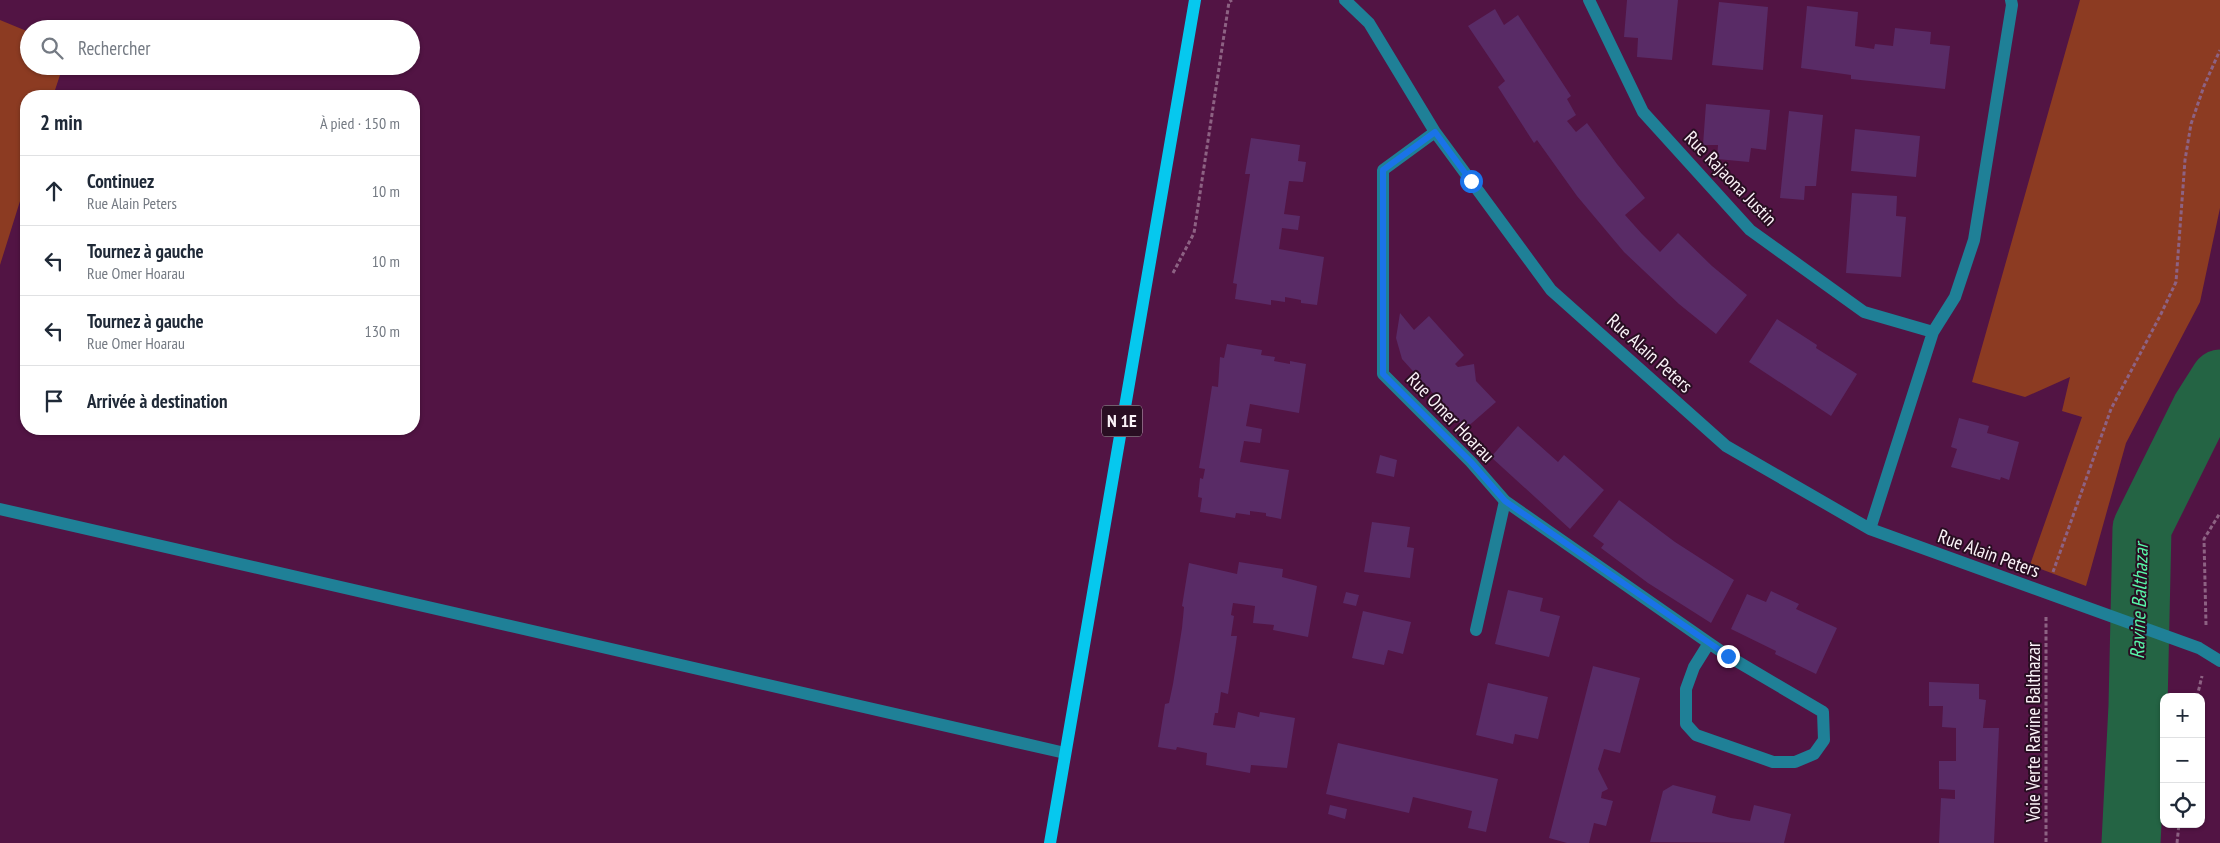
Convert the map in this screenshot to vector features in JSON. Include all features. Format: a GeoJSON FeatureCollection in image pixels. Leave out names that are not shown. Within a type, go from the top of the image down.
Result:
{"type":"FeatureCollection","features":[{"type":"Feature","properties":{"kind":"main road","name":"N 1E"},"geometry":{"type":"LineString","coordinates":[[1050,843],[1195,0]]}},
{"type":"Feature","properties":{"kind":"street","name":"Rue Alain Peters"},"geometry":{"type":"LineString","coordinates":[[1345,0],[1369,24],[1435,132],[1551,290],[1726,446],[1870,530],[2204,651],[2220,660]]}},
{"type":"Feature","properties":{"kind":"street","name":"Rue Rajaona Justin"},"geometry":{"type":"LineString","coordinates":[[1590,0],[1643,112],[1750,230],[1864,312],[1933,332]]}},
{"type":"Feature","properties":{"kind":"street"},"geometry":{"type":"LineString","coordinates":[[1870,530],[1933,332],[1955,297],[1974,240],[2012,5],[2011,0]]}},
{"type":"Feature","properties":{"kind":"street","name":"Rue Omer Hoarau"},"geometry":{"type":"LineString","coordinates":[[1435,132],[1383,170],[1383,374],[1471,462],[1505,501],[1728,656],[1824,712],[1824,740],[1814,754],[1795,762],[1773,762],[1696,735],[1686,724],[1686,689],[1694,668],[1709,643]]}},
{"type":"Feature","properties":{"kind":"street"},"geometry":{"type":"LineString","coordinates":[[1476,630],[1505,501]]}},
{"type":"Feature","properties":{"kind":"street"},"geometry":{"type":"LineString","coordinates":[[0,509],[1065,753]]}},
{"type":"Feature","properties":{"kind":"path"},"geometry":{"type":"LineString","coordinates":[[1173,274],[1194,234],[1229,2],[1232,0]]}},
{"type":"Feature","properties":{"kind":"path"},"geometry":{"type":"LineString","coordinates":[[2054,568],[2111,409],[2176,282],[2186,160],[2192,124],[2204,86],[2220,50]]}},
{"type":"Feature","properties":{"kind":"path"},"geometry":{"type":"LineString","coordinates":[[2198,693],[2204,651],[2204,539],[2220,513]]}},
{"type":"Feature","properties":{"kind":"path","name":"Voie Verte Ravine Balthazar"},"geometry":{"type":"LineString","coordinates":[[2046,621],[2046,843]]}},
{"type":"Feature","properties":{"kind":"path"},"geometry":{"type":"LineString","coordinates":[[2176,843],[2178,828]]}},
{"type":"Feature","properties":{"kind":"shaded area"},"geometry":{"type":"Polygon","coordinates":[[[2080,0],[2220,0],[2220,208],[2200,302],[2126,443],[2086,586],[2030,565],[2082,417],[2062,411],[2070,377],[2025,397],[1972,382],[2080,0]]]}},
{"type":"Feature","properties":{"kind":"shaded area"},"geometry":{"type":"Polygon","coordinates":[[[0,20],[20,28],[20,75],[60,75],[55,90],[20,90],[20,201],[0,265],[0,20]]]}},
{"type":"Feature","properties":{"kind":"building"},"geometry":{"type":"Polygon","coordinates":[[[1627,0],[1678,0],[1672,60],[1637,57],[1638,38],[1624,37],[1627,0]]]}},
{"type":"Feature","properties":{"kind":"building"},"geometry":{"type":"Polygon","coordinates":[[[1719,2],[1768,7],[1763,70],[1712,65],[1719,2]]]}},
{"type":"Feature","properties":{"kind":"building"},"geometry":{"type":"Polygon","coordinates":[[[1807,6],[1858,12],[1855,46],[1874,49],[1875,44],[1893,46],[1895,28],[1931,32],[1930,44],[1950,46],[1945,89],[1851,79],[1851,75],[1801,68],[1807,6]]]}},
{"type":"Feature","properties":{"kind":"building"},"geometry":{"type":"Polygon","coordinates":[[[1495,9],[1504,25],[1518,15],[1571,96],[1567,99],[1576,115],[1567,121],[1576,132],[1587,123],[1645,198],[1625,215],[1660,252],[1678,233],[1712,266],[1747,295],[1716,334],[1679,304],[1624,252],[1577,196],[1537,140],[1534,143],[1498,87],[1505,81],[1468,26],[1495,9]]]}},
{"type":"Feature","properties":{"kind":"building"},"geometry":{"type":"Polygon","coordinates":[[[1706,104],[1770,110],[1766,150],[1751,148],[1749,162],[1717,159],[1718,145],[1703,145],[1706,104]]]}},
{"type":"Feature","properties":{"kind":"building"},"geometry":{"type":"Polygon","coordinates":[[[1789,111],[1823,115],[1816,186],[1805,186],[1804,200],[1780,198],[1789,111]]]}},
{"type":"Feature","properties":{"kind":"building"},"geometry":{"type":"Polygon","coordinates":[[[1855,129],[1920,136],[1916,177],[1851,171],[1855,129]]]}},
{"type":"Feature","properties":{"kind":"building"},"geometry":{"type":"Polygon","coordinates":[[[1251,138],[1300,145],[1298,161],[1306,162],[1303,182],[1289,181],[1284,214],[1300,216],[1298,230],[1282,228],[1279,249],[1324,257],[1317,305],[1301,303],[1301,300],[1285,297],[1285,302],[1271,300],[1271,305],[1235,299],[1237,284],[1233,283],[1250,174],[1245,174],[1251,138]]]}},
{"type":"Feature","properties":{"kind":"building"},"geometry":{"type":"Polygon","coordinates":[[[1852,193],[1897,196],[1896,216],[1906,217],[1901,277],[1846,273],[1852,193]]]}},
{"type":"Feature","properties":{"kind":"building"},"geometry":{"type":"Polygon","coordinates":[[[1400,313],[1414,330],[1429,316],[1464,355],[1455,364],[1458,367],[1474,364],[1476,381],[1496,402],[1465,429],[1402,359],[1396,338],[1400,313]]]}},
{"type":"Feature","properties":{"kind":"building"},"geometry":{"type":"Polygon","coordinates":[[[1777,319],[1817,345],[1816,348],[1857,374],[1831,416],[1749,362],[1777,319]]]}},
{"type":"Feature","properties":{"kind":"building"},"geometry":{"type":"Polygon","coordinates":[[[1227,344],[1262,350],[1261,355],[1275,357],[1274,361],[1306,364],[1299,413],[1250,404],[1246,426],[1262,429],[1260,443],[1244,441],[1240,462],[1289,470],[1281,519],[1266,516],[1266,513],[1250,511],[1250,515],[1236,513],[1235,518],[1200,512],[1202,498],[1198,497],[1200,478],[1203,479],[1205,469],[1199,468],[1212,386],[1218,387],[1220,357],[1224,358],[1227,344]]]}},
{"type":"Feature","properties":{"kind":"building"},"geometry":{"type":"Polygon","coordinates":[[[1959,418],[1989,426],[1987,433],[2019,442],[2009,480],[2001,477],[2000,480],[1951,467],[1957,449],[1951,447],[1959,418]]]}},
{"type":"Feature","properties":{"kind":"building"},"geometry":{"type":"Polygon","coordinates":[[[1518,426],[1558,462],[1564,455],[1604,490],[1570,529],[1491,457],[1518,426]]]}},
{"type":"Feature","properties":{"kind":"building"},"geometry":{"type":"Polygon","coordinates":[[[1380,455],[1397,460],[1394,477],[1376,473],[1380,455]]]}},
{"type":"Feature","properties":{"kind":"building"},"geometry":{"type":"Polygon","coordinates":[[[1619,500],[1675,542],[1734,580],[1711,623],[1648,583],[1601,548],[1604,544],[1593,536],[1619,500]]]}},
{"type":"Feature","properties":{"kind":"building"},"geometry":{"type":"Polygon","coordinates":[[[1372,522],[1410,527],[1407,547],[1414,548],[1410,578],[1364,572],[1372,522]]]}},
{"type":"Feature","properties":{"kind":"building"},"geometry":{"type":"Polygon","coordinates":[[[1239,562],[1283,569],[1282,577],[1317,586],[1308,637],[1273,630],[1274,625],[1253,623],[1255,606],[1233,603],[1231,615],[1234,616],[1231,636],[1237,636],[1228,694],[1221,692],[1218,713],[1215,713],[1213,725],[1235,728],[1238,712],[1259,717],[1260,712],[1295,718],[1287,768],[1251,765],[1250,773],[1206,765],[1207,753],[1177,747],[1176,750],[1158,747],[1165,704],[1169,703],[1173,684],[1182,628],[1184,607],[1182,606],[1189,563],[1237,574],[1239,562]]]}},
{"type":"Feature","properties":{"kind":"building"},"geometry":{"type":"Polygon","coordinates":[[[1508,590],[1543,598],[1540,611],[1560,616],[1549,657],[1495,644],[1508,590]]]}},
{"type":"Feature","properties":{"kind":"building"},"geometry":{"type":"Polygon","coordinates":[[[1771,591],[1799,604],[1796,609],[1837,628],[1816,674],[1775,654],[1776,651],[1731,629],[1747,594],[1766,602],[1771,591]]]}},
{"type":"Feature","properties":{"kind":"building"},"geometry":{"type":"Polygon","coordinates":[[[1346,592],[1359,595],[1356,606],[1343,603],[1346,592]]]}},
{"type":"Feature","properties":{"kind":"building"},"geometry":{"type":"Polygon","coordinates":[[[1363,611],[1411,622],[1403,654],[1388,650],[1384,665],[1352,658],[1363,611]]]}},
{"type":"Feature","properties":{"kind":"building"},"geometry":{"type":"Polygon","coordinates":[[[1593,666],[1640,678],[1620,753],[1604,749],[1598,769],[1608,789],[1602,792],[1601,798],[1613,801],[1606,826],[1594,823],[1589,843],[1567,843],[1549,838],[1593,666]]]}},
{"type":"Feature","properties":{"kind":"building"},"geometry":{"type":"Polygon","coordinates":[[[1929,682],[1979,684],[1979,699],[1986,700],[1983,728],[1999,728],[1994,843],[1939,843],[1941,798],[1955,799],[1955,790],[1939,789],[1939,761],[1956,761],[1956,728],[1942,727],[1943,706],[1929,706],[1929,682]]]}},
{"type":"Feature","properties":{"kind":"building"},"geometry":{"type":"Polygon","coordinates":[[[1488,683],[1548,697],[1538,739],[1515,734],[1513,744],[1476,735],[1488,683]]]}},
{"type":"Feature","properties":{"kind":"building"},"geometry":{"type":"Polygon","coordinates":[[[1338,743],[1498,779],[1486,832],[1468,828],[1472,811],[1413,797],[1409,813],[1326,794],[1338,743]]]}},
{"type":"Feature","properties":{"kind":"building"},"geometry":{"type":"Polygon","coordinates":[[[1673,785],[1716,796],[1712,813],[1731,818],[1750,821],[1754,805],[1791,814],[1784,843],[1650,842],[1663,791],[1673,785]]]}},
{"type":"Feature","properties":{"kind":"building"},"geometry":{"type":"Polygon","coordinates":[[[1330,805],[1347,809],[1345,819],[1328,814],[1330,805]]]}},
{"type":"Feature","properties":{"kind":"waterway","name":"Ravine Balthazar"},"geometry":{"type":"LineString","coordinates":[[2131,843],[2138,706],[2142,528],[2201,409],[2220,379]]}},
{"type":"Feature","properties":{"kind":"route"},"geometry":{"type":"LineString","coordinates":[[1471,181],[1435,132],[1383,170],[1383,374],[1471,462],[1505,501],[1728,656]]}}]}
